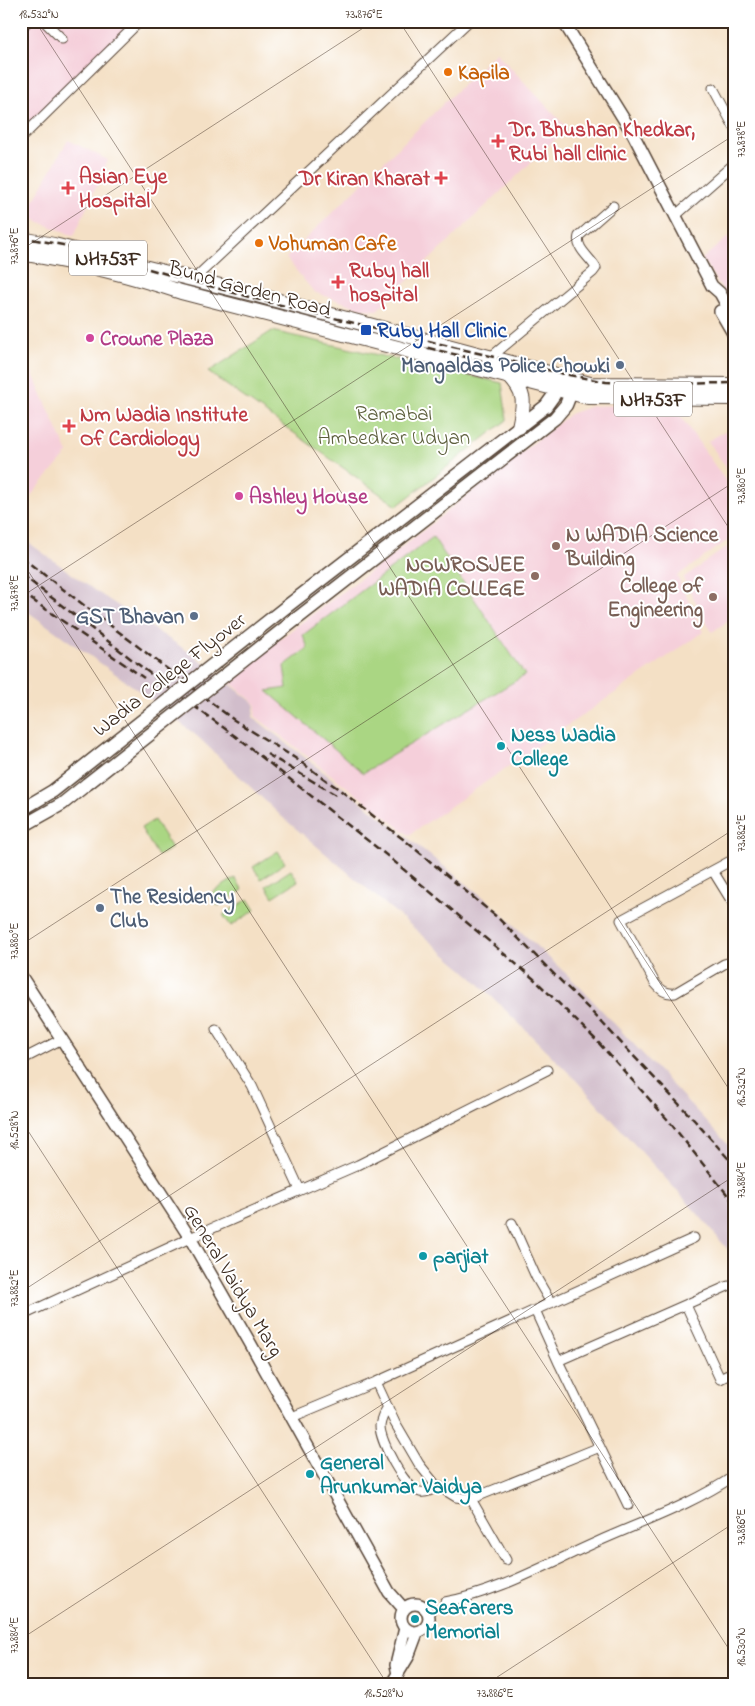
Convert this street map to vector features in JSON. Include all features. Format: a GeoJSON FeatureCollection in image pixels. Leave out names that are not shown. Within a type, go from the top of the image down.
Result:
{"type":"FeatureCollection","features":[{"type":"Feature","properties":{"kind":"highway","name":"Bund Garden Road"},"geometry":{"type":"LineString","coordinates":[[21,239],[54,245],[194,279],[574,387],[588,397],[734,398]]}},
{"type":"Feature","properties":{"kind":"highway","name":"Bund Garden Road"},"geometry":{"type":"LineString","coordinates":[[21,253],[52,258],[158,284],[190,294],[489,364],[509,376],[556,382]]}},
{"type":"Feature","properties":{"kind":"highway"},"geometry":{"type":"LineString","coordinates":[[509,376],[519,386],[523,396],[524,406],[519,427]]}},
{"type":"Feature","properties":{"kind":"highway","name":"Bund Garden Road"},"geometry":{"type":"LineString","coordinates":[[574,387],[590,384],[734,385]]}},
{"type":"Feature","properties":{"kind":"main road"},"geometry":{"type":"LineString","coordinates":[[519,427],[546,406],[554,395],[556,382]]}},
{"type":"Feature","properties":{"kind":"main road","name":"Wadia College Flyover"},"geometry":{"type":"LineString","coordinates":[[21,828],[62,804],[294,620],[555,418],[566,405],[574,387]]}},
{"type":"Feature","properties":{"kind":"main road","name":"Wadia College Flyover"},"geometry":{"type":"LineString","coordinates":[[21,810],[53,791],[286,607],[519,427]]}},
{"type":"Feature","properties":{"kind":"street"},"geometry":{"type":"LineString","coordinates":[[21,28],[28,21]]}},
{"type":"Feature","properties":{"kind":"street"},"geometry":{"type":"LineString","coordinates":[[44,21],[62,39]]}},
{"type":"Feature","properties":{"kind":"street"},"geometry":{"type":"LineString","coordinates":[[21,138],[140,21]]}},
{"type":"Feature","properties":{"kind":"street"},"geometry":{"type":"LineString","coordinates":[[194,279],[469,21]]}},
{"type":"Feature","properties":{"kind":"street"},"geometry":{"type":"LineString","coordinates":[[563,21],[633,134],[712,286],[720,294],[734,319]]}},
{"type":"Feature","properties":{"kind":"street"},"geometry":{"type":"LineString","coordinates":[[713,88],[734,128]]}},
{"type":"Feature","properties":{"kind":"street"},"geometry":{"type":"LineString","coordinates":[[675,216],[734,164]]}},
{"type":"Feature","properties":{"kind":"street"},"geometry":{"type":"LineString","coordinates":[[489,364],[594,272],[596,268],[594,264],[579,245],[579,236],[613,206]]}},
{"type":"Feature","properties":{"kind":"street"},"geometry":{"type":"LineString","coordinates":[[712,286],[713,297],[734,335]]}},
{"type":"Feature","properties":{"kind":"street"},"geometry":{"type":"LineString","coordinates":[[734,859],[621,920],[655,983],[662,991],[668,994],[675,993],[724,964],[734,963]]}},
{"type":"Feature","properties":{"kind":"street"},"geometry":{"type":"LineString","coordinates":[[713,871],[734,905]]}},
{"type":"Feature","properties":{"kind":"street","name":"General Vaidya Marg"},"geometry":{"type":"LineString","coordinates":[[21,976],[190,1238],[389,1592],[404,1609]]}},
{"type":"Feature","properties":{"kind":"street"},"geometry":{"type":"LineString","coordinates":[[216,1029],[252,1086],[300,1190]]}},
{"type":"Feature","properties":{"kind":"street"},"geometry":{"type":"LineString","coordinates":[[21,1060],[62,1039]]}},
{"type":"Feature","properties":{"kind":"street"},"geometry":{"type":"LineString","coordinates":[[21,1316],[190,1238],[358,1164],[547,1070]]}},
{"type":"Feature","properties":{"kind":"street"},"geometry":{"type":"LineString","coordinates":[[512,1223],[533,1271],[551,1303]]}},
{"type":"Feature","properties":{"kind":"street"},"geometry":{"type":"LineString","coordinates":[[292,1417],[376,1382],[694,1238]]}},
{"type":"Feature","properties":{"kind":"street"},"geometry":{"type":"LineString","coordinates":[[558,1361],[728,1286]]}},
{"type":"Feature","properties":{"kind":"street"},"geometry":{"type":"LineString","coordinates":[[686,1305],[720,1379],[734,1372]]}},
{"type":"Feature","properties":{"kind":"street"},"geometry":{"type":"LineString","coordinates":[[535,1310],[628,1505]]}},
{"type":"Feature","properties":{"kind":"street"},"geometry":{"type":"LineString","coordinates":[[376,1382],[419,1464],[438,1486],[456,1497],[471,1499],[600,1447]]}},
{"type":"Feature","properties":{"kind":"street"},"geometry":{"type":"LineString","coordinates":[[388,1408],[382,1418],[380,1427],[382,1439],[405,1481],[419,1492],[425,1492],[438,1486]]}},
{"type":"Feature","properties":{"kind":"street"},"geometry":{"type":"LineString","coordinates":[[445,1602],[464,1599],[493,1590],[598,1542],[679,1508],[713,1490],[734,1476]]}},
{"type":"Feature","properties":{"kind":"street"},"geometry":{"type":"LineString","coordinates":[[471,1499],[506,1560]]}},
{"type":"Feature","properties":{"kind":"street"},"geometry":{"type":"LineString","coordinates":[[415,1604],[423,1606],[428,1612],[429,1624],[424,1630],[417,1633],[405,1628],[401,1621],[404,1609],[415,1604]]}},
{"type":"Feature","properties":{"kind":"street"},"geometry":{"type":"LineString","coordinates":[[398,1674],[396,1665],[405,1628]]}},
{"type":"Feature","properties":{"kind":"street"},"geometry":{"type":"LineString","coordinates":[[391,1685],[408,1657],[417,1633]]}},
{"type":"Feature","properties":{"kind":"shaded area"},"geometry":{"type":"Polygon","coordinates":[[[21,21],[141,21],[21,139],[21,21]]]}},
{"type":"Feature","properties":{"kind":"shaded area","name":"Ruby Hall Clinic"},"geometry":{"type":"Polygon","coordinates":[[[496,52],[567,128],[377,310],[363,309],[314,292],[286,258],[496,52]]]}},
{"type":"Feature","properties":{"kind":"shaded area","name":"Asian Eye Hospital"},"geometry":{"type":"Polygon","coordinates":[[[68,140],[108,160],[74,236],[25,216],[68,140]]]}},
{"type":"Feature","properties":{"kind":"shaded area"},"geometry":{"type":"Polygon","coordinates":[[[734,232],[734,294],[728,298],[702,259],[734,232]]]}},
{"type":"Feature","properties":{"kind":"shaded area"},"geometry":{"type":"Polygon","coordinates":[[[21,261],[30,263],[23,352],[68,453],[21,507],[21,261]]]}},
{"type":"Feature","properties":{"kind":"shaded area"},"geometry":{"type":"Polygon","coordinates":[[[672,404],[734,493],[734,536],[677,576],[703,632],[409,835],[255,716],[256,704],[226,679],[392,555],[570,414],[592,406],[672,404]]]}},
{"type":"Feature","properties":{"kind":"shaded area"},"geometry":{"type":"Polygon","coordinates":[[[734,426],[734,479],[708,441],[734,426]]]}},
{"type":"Feature","properties":{"kind":"shaded area"},"geometry":{"type":"Polygon","coordinates":[[[21,537],[94,590],[192,654],[255,704],[253,717],[487,900],[578,985],[734,1151],[734,1257],[698,1214],[574,1078],[472,977],[281,816],[198,737],[148,697],[21,607],[21,537]]]}},
{"type":"Feature","properties":{"kind":"shaded area","name":"College of Engineering"},"geometry":{"type":"Polygon","coordinates":[[[734,542],[734,617],[712,632],[683,578],[734,542]]]}},
{"type":"Feature","properties":{"kind":"green space","name":"Ramabai Ambedkar Udyan"},"geometry":{"type":"Polygon","coordinates":[[[272,331],[502,383],[507,420],[397,506],[208,372],[272,331]]]}},
{"type":"Feature","properties":{"kind":"green space"},"geometry":{"type":"Polygon","coordinates":[[[433,537],[525,675],[363,773],[267,691],[287,688],[284,666],[308,648],[303,635],[433,537]]]}},
{"type":"Feature","properties":{"kind":"green space"},"geometry":{"type":"Polygon","coordinates":[[[154,820],[172,848],[158,856],[141,828],[154,820]]]}},
{"type":"Feature","properties":{"kind":"green space"},"geometry":{"type":"Polygon","coordinates":[[[278,851],[285,863],[261,879],[253,867],[278,851]]]}},
{"type":"Feature","properties":{"kind":"green space"},"geometry":{"type":"Polygon","coordinates":[[[291,870],[298,881],[273,897],[266,886],[291,870]]]}},
{"type":"Feature","properties":{"kind":"green space"},"geometry":{"type":"Polygon","coordinates":[[[235,878],[243,890],[218,906],[210,894],[235,878]]]}},
{"type":"Feature","properties":{"kind":"green space"},"geometry":{"type":"Polygon","coordinates":[[[248,899],[255,910],[231,926],[223,915],[248,899]]]}},
{"type":"Feature","properties":{"kind":"railway"},"geometry":{"type":"LineString","coordinates":[[21,237],[63,245],[256,299],[564,374],[606,382],[653,384],[734,383]]}},
{"type":"Feature","properties":{"kind":"railway"},"geometry":{"type":"LineString","coordinates":[[416,345],[491,363]]}},
{"type":"Feature","properties":{"kind":"railway"},"geometry":{"type":"LineString","coordinates":[[21,557],[234,720],[295,758],[340,790],[408,843],[498,918],[592,1012],[734,1165]]}},
{"type":"Feature","properties":{"kind":"railway"},"geometry":{"type":"LineString","coordinates":[[21,574],[165,685],[235,736],[390,858],[534,979],[597,1041],[668,1120],[734,1203]]}},
{"type":"Feature","properties":{"kind":"railway"},"geometry":{"type":"LineString","coordinates":[[21,592],[144,678]]}},
{"type":"Feature","properties":{"kind":"railway"},"geometry":{"type":"LineString","coordinates":[[267,754],[336,795]]}},
{"type":"Feature","properties":{"kind":"place","name":"Kapila"},"geometry":{"type":"Point","coordinates":[448,72]}},
{"type":"Feature","properties":{"kind":"place","name":"Dr. Bhushan Khedkar, Rubi hall clinic"},"geometry":{"type":"Point","coordinates":[498,141]}},
{"type":"Feature","properties":{"kind":"place","name":"Dr Kiran Kharat"},"geometry":{"type":"Point","coordinates":[441,178]}},
{"type":"Feature","properties":{"kind":"place","name":"Asian Eye Hospital"},"geometry":{"type":"Point","coordinates":[68,188]}},
{"type":"Feature","properties":{"kind":"place","name":"Vohuman Cafe"},"geometry":{"type":"Point","coordinates":[259,243]}},
{"type":"Feature","properties":{"kind":"place","name":"Ruby hall hospital"},"geometry":{"type":"Point","coordinates":[338,282]}},
{"type":"Feature","properties":{"kind":"place","name":"Ruby Hall Clinic"},"geometry":{"type":"Point","coordinates":[366,330]}},
{"type":"Feature","properties":{"kind":"place","name":"Crowne Plaza"},"geometry":{"type":"Point","coordinates":[90,338]}},
{"type":"Feature","properties":{"kind":"place","name":"Mangaldas Police Chowki"},"geometry":{"type":"Point","coordinates":[620,365]}},
{"type":"Feature","properties":{"kind":"place","name":"Nm Wadia Institute Of Cardiology"},"geometry":{"type":"Point","coordinates":[69,426]}},
{"type":"Feature","properties":{"kind":"place","name":"Ashley House"},"geometry":{"type":"Point","coordinates":[239,496]}},
{"type":"Feature","properties":{"kind":"place","name":"N WADIA Science Building"},"geometry":{"type":"Point","coordinates":[556,546]}},
{"type":"Feature","properties":{"kind":"place","name":"NOWROSJEE WADIA COLLEGE"},"geometry":{"type":"Point","coordinates":[535,576]}},
{"type":"Feature","properties":{"kind":"place","name":"College of Engineering"},"geometry":{"type":"Point","coordinates":[713,597]}},
{"type":"Feature","properties":{"kind":"place","name":"GST Bhavan"},"geometry":{"type":"Point","coordinates":[194,616]}},
{"type":"Feature","properties":{"kind":"place","name":"Ness Wadia College"},"geometry":{"type":"Point","coordinates":[501,746]}},
{"type":"Feature","properties":{"kind":"place","name":"The Residency Club"},"geometry":{"type":"Point","coordinates":[100,908]}},
{"type":"Feature","properties":{"kind":"place","name":"parjiat"},"geometry":{"type":"Point","coordinates":[423,1256]}},
{"type":"Feature","properties":{"kind":"place","name":"General Arunkumar Vaidya"},"geometry":{"type":"Point","coordinates":[310,1474]}},
{"type":"Feature","properties":{"kind":"place","name":"Seafarers Memorial"},"geometry":{"type":"Point","coordinates":[415,1619]}}]}
